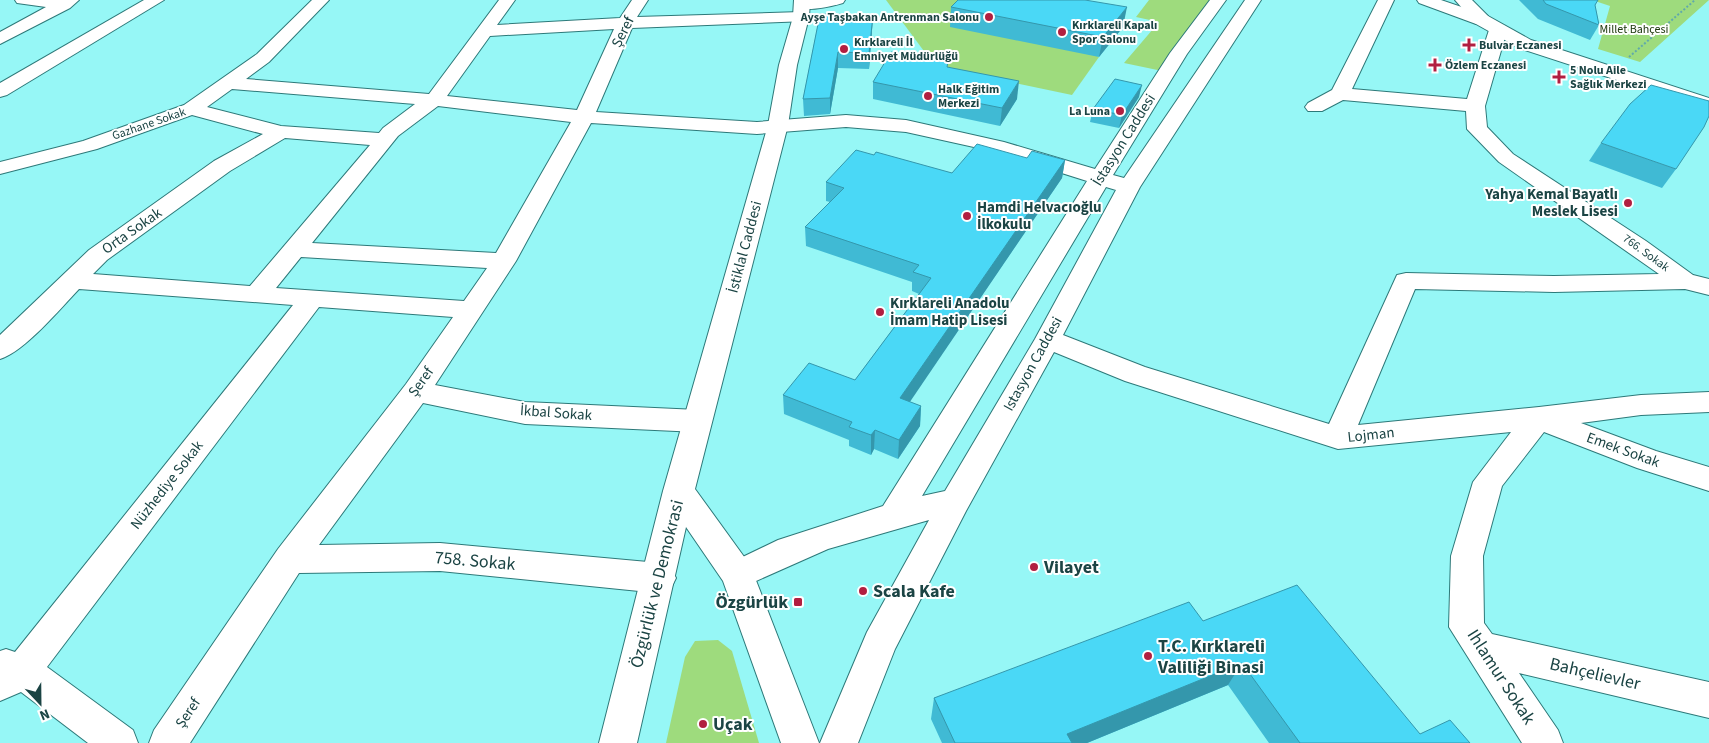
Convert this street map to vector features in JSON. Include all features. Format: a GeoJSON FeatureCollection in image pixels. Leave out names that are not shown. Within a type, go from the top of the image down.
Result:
{"type":"FeatureCollection","features":[{"type":"Feature","properties":{"kind":"street"},"geometry":{"type":"LineString","coordinates":[[23,0],[67,2]]}},
{"type":"Feature","properties":{"kind":"street"},"geometry":{"type":"LineString","coordinates":[[0,91],[156,0]]}},
{"type":"Feature","properties":{"kind":"street","name":"Gazhane Sokak"},"geometry":{"type":"LineString","coordinates":[[0,168],[90,145],[191,110],[262,58],[321,0]]}},
{"type":"Feature","properties":{"kind":"street"},"geometry":{"type":"LineString","coordinates":[[257,294],[390,132],[434,100],[507,0]]}},
{"type":"Feature","properties":{"kind":"street","name":"Şeref"},"geometry":{"type":"LineString","coordinates":[[168,743],[290,559],[416,391],[504,261],[584,117],[625,23],[640,0]]}},
{"type":"Feature","properties":{"kind":"street"},"geometry":{"type":"LineString","coordinates":[[485,31],[625,23],[802,7],[837,0]]}},
{"type":"Feature","properties":{"kind":"street","name":"İstasyon Caddesi"},"geometry":{"type":"LineString","coordinates":[[895,514],[1100,178],[1179,53],[1218,0]]}},
{"type":"Feature","properties":{"kind":"street","name":"Istasyon Caddesi"},"geometry":{"type":"LineString","coordinates":[[839,743],[880,643],[955,502],[1048,339],[1129,187],[1253,0]]}},
{"type":"Feature","properties":{"kind":"street"},"geometry":{"type":"LineString","coordinates":[[1340,94],[1386,0]]}},
{"type":"Feature","properties":{"kind":"street"},"geometry":{"type":"LineString","coordinates":[[1425,0],[1490,25],[1525,44],[1709,104]]}},
{"type":"Feature","properties":{"kind":"street"},"geometry":{"type":"LineString","coordinates":[[1463,0],[1490,25]]}},
{"type":"Feature","properties":{"kind":"street"},"geometry":{"type":"LineString","coordinates":[[1477,0],[1497,17],[1522,32],[1709,94]]}},
{"type":"Feature","properties":{"kind":"street"},"geometry":{"type":"LineString","coordinates":[[0,39],[67,2]]}},
{"type":"Feature","properties":{"kind":"street","name":"İstiklal Caddesi"},"geometry":{"type":"LineString","coordinates":[[678,492],[778,125],[788,65],[802,7]]}},
{"type":"Feature","properties":{"kind":"street","name":"766. Sokak"},"geometry":{"type":"LineString","coordinates":[[1490,25],[1475,106],[1477,129],[1506,158],[1697,284]]}},
{"type":"Feature","properties":{"kind":"street"},"geometry":{"type":"LineString","coordinates":[[228,83],[434,100],[584,117],[757,128],[846,121],[906,126],[978,140],[1129,187]]}},
{"type":"Feature","properties":{"kind":"street"},"geometry":{"type":"LineString","coordinates":[[1315,107],[1340,94],[1475,106]]}},
{"type":"Feature","properties":{"kind":"street"},"geometry":{"type":"LineString","coordinates":[[191,110],[281,132],[385,140]]}},
{"type":"Feature","properties":{"kind":"street","name":"Orta Sokak"},"geometry":{"type":"LineString","coordinates":[[0,350],[98,255],[222,166],[281,132]]}},
{"type":"Feature","properties":{"kind":"street"},"geometry":{"type":"LineString","coordinates":[[294,249],[504,261]]}},
{"type":"Feature","properties":{"kind":"street"},"geometry":{"type":"LineString","coordinates":[[73,280],[471,310]]}},
{"type":"Feature","properties":{"kind":"street"},"geometry":{"type":"LineString","coordinates":[[1338,438],[1406,281],[1697,284]]}},
{"type":"Feature","properties":{"kind":"street","name":"Nüzhediye Sokak"},"geometry":{"type":"LineString","coordinates":[[7,673],[312,298]]}},
{"type":"Feature","properties":{"kind":"street","name":"Lojman"},"geometry":{"type":"LineString","coordinates":[[1048,339],[1135,374],[1338,438],[1539,418],[1641,405],[1709,402]]}},
{"type":"Feature","properties":{"kind":"street","name":"İkbal Sokak"},"geometry":{"type":"LineString","coordinates":[[416,391],[525,413],[698,421]]}},
{"type":"Feature","properties":{"kind":"street","name":"Emek Sokak"},"geometry":{"type":"LineString","coordinates":[[1539,418],[1648,460],[1709,479]]}},
{"type":"Feature","properties":{"kind":"street","name":"Ihlamur Sokak"},"geometry":{"type":"LineString","coordinates":[[1539,418],[1488,482],[1467,556],[1467,627],[1544,743]]}},
{"type":"Feature","properties":{"kind":"street","name":"Özgürlük ve Demokrasi"},"geometry":{"type":"LineString","coordinates":[[678,492],[738,575],[800,743]]}},
{"type":"Feature","properties":{"kind":"street","name":"Özgürlük ve Demokrasi"},"geometry":{"type":"LineString","coordinates":[[618,743],[678,492]]}},
{"type":"Feature","properties":{"kind":"street"},"geometry":{"type":"LineString","coordinates":[[738,575],[775,554],[895,514],[955,502]]}},
{"type":"Feature","properties":{"kind":"street","name":"758. Sokak"},"geometry":{"type":"LineString","coordinates":[[290,559],[440,557],[658,578]]}},
{"type":"Feature","properties":{"kind":"street","name":"Bahçelievler"},"geometry":{"type":"LineString","coordinates":[[1481,648],[1709,700]]}},
{"type":"Feature","properties":{"kind":"street"},"geometry":{"type":"LineString","coordinates":[[7,673],[118,743]]}},
{"type":"Feature","properties":{"kind":"path"},"geometry":{"type":"LineString","coordinates":[[1627,58],[1694,0]]}},
{"type":"Feature","properties":{"kind":"green space"},"geometry":{"type":"Polygon","coordinates":[[[886,0],[975,0],[1099,57],[1072,95],[935,66],[886,0]]]}},
{"type":"Feature","properties":{"kind":"green space"},"geometry":{"type":"Polygon","coordinates":[[[1149,0],[1218,0],[1167,72],[1124,63],[1159,22],[1136,17],[1149,0]]]}},
{"type":"Feature","properties":{"kind":"green space","name":"Millet Bahçesi"},"geometry":{"type":"Polygon","coordinates":[[[1592,0],[1709,0],[1640,62],[1598,49],[1610,6],[1592,0]]]}},
{"type":"Feature","properties":{"kind":"green space"},"geometry":{"type":"Polygon","coordinates":[[[718,640],[732,651],[759,743],[666,743],[685,657],[695,641],[718,640]]]}},
{"type":"Feature","properties":{"kind":"building"},"geometry":{"type":"Polygon","coordinates":[[[958,0],[1085,0],[1127,7],[1103,37],[951,7],[958,0]]]}},
{"type":"Feature","properties":{"kind":"building"},"geometry":{"type":"Polygon","coordinates":[[[1543,0],[1598,0],[1595,5],[1599,25],[1546,4],[1543,0]]]}},
{"type":"Feature","properties":{"kind":"building"},"geometry":{"type":"Polygon","coordinates":[[[820,14],[873,15],[869,53],[838,52],[830,98],[803,99],[820,14]]]}},
{"type":"Feature","properties":{"kind":"building"},"geometry":{"type":"Polygon","coordinates":[[[891,52],[948,62],[947,67],[1019,81],[1002,108],[873,82],[891,52]]]}},
{"type":"Feature","properties":{"kind":"building"},"geometry":{"type":"Polygon","coordinates":[[[1115,79],[1142,85],[1122,115],[1093,109],[1115,79]]]}},
{"type":"Feature","properties":{"kind":"building"},"geometry":{"type":"Polygon","coordinates":[[[1651,85],[1709,101],[1709,116],[1704,127],[1676,169],[1601,143],[1630,104],[1651,85]]]}},
{"type":"Feature","properties":{"kind":"building"},"geometry":{"type":"Polygon","coordinates":[[[977,144],[1027,158],[1032,151],[1065,160],[900,398],[921,406],[899,440],[875,430],[871,435],[849,427],[852,422],[783,395],[809,363],[855,380],[931,278],[913,272],[919,265],[805,227],[844,188],[826,182],[856,150],[874,155],[876,152],[952,173],[977,144]]]}},
{"type":"Feature","properties":{"kind":"building"},"geometry":{"type":"Polygon","coordinates":[[[1297,585],[1420,734],[1450,720],[1470,743],[1300,743],[1242,663],[1067,734],[1072,743],[955,743],[934,698],[1189,602],[1203,621],[1297,585]]]}},
{"type":"Feature","properties":{"kind":"place","name":"Ayşe Taşbakan Antrenman Salonu"},"geometry":{"type":"Point","coordinates":[989,17]}},
{"type":"Feature","properties":{"kind":"place","name":"Kırklareli Kapalı Spor Salonu"},"geometry":{"type":"Point","coordinates":[1062,32]}},
{"type":"Feature","properties":{"kind":"place","name":"Bulvar Eczanesi"},"geometry":{"type":"Point","coordinates":[1469,45]}},
{"type":"Feature","properties":{"kind":"place","name":"Kırklareli İl Emniyet Müdürlüğü"},"geometry":{"type":"Point","coordinates":[844,49]}},
{"type":"Feature","properties":{"kind":"place","name":"Özlem Eczanesi"},"geometry":{"type":"Point","coordinates":[1435,65]}},
{"type":"Feature","properties":{"kind":"place","name":"5 Nolu Aile Sağlık Merkezi"},"geometry":{"type":"Point","coordinates":[1559,77]}},
{"type":"Feature","properties":{"kind":"place","name":"Halk Eğitim Merkezi"},"geometry":{"type":"Point","coordinates":[928,96]}},
{"type":"Feature","properties":{"kind":"place","name":"La Luna"},"geometry":{"type":"Point","coordinates":[1120,111]}},
{"type":"Feature","properties":{"kind":"place","name":"Yahya Kemal Bayatlı Meslek Lisesi"},"geometry":{"type":"Point","coordinates":[1628,203]}},
{"type":"Feature","properties":{"kind":"place","name":"Hamdi Helvacıoğlu İlkokulu"},"geometry":{"type":"Point","coordinates":[967,216]}},
{"type":"Feature","properties":{"kind":"place","name":"Kırklareli Anadolu İmam Hatip Lisesi"},"geometry":{"type":"Point","coordinates":[880,312]}},
{"type":"Feature","properties":{"kind":"place","name":"Vilayet"},"geometry":{"type":"Point","coordinates":[1034,567]}},
{"type":"Feature","properties":{"kind":"place","name":"Scala Kafe"},"geometry":{"type":"Point","coordinates":[863,591]}},
{"type":"Feature","properties":{"kind":"place","name":"Özgürlük"},"geometry":{"type":"Point","coordinates":[798,602]}},
{"type":"Feature","properties":{"kind":"place","name":"T.C. Kırklareli Valiliği Binasi"},"geometry":{"type":"Point","coordinates":[1148,656]}},
{"type":"Feature","properties":{"kind":"place","name":"Uçak"},"geometry":{"type":"Point","coordinates":[703,724]}}]}
